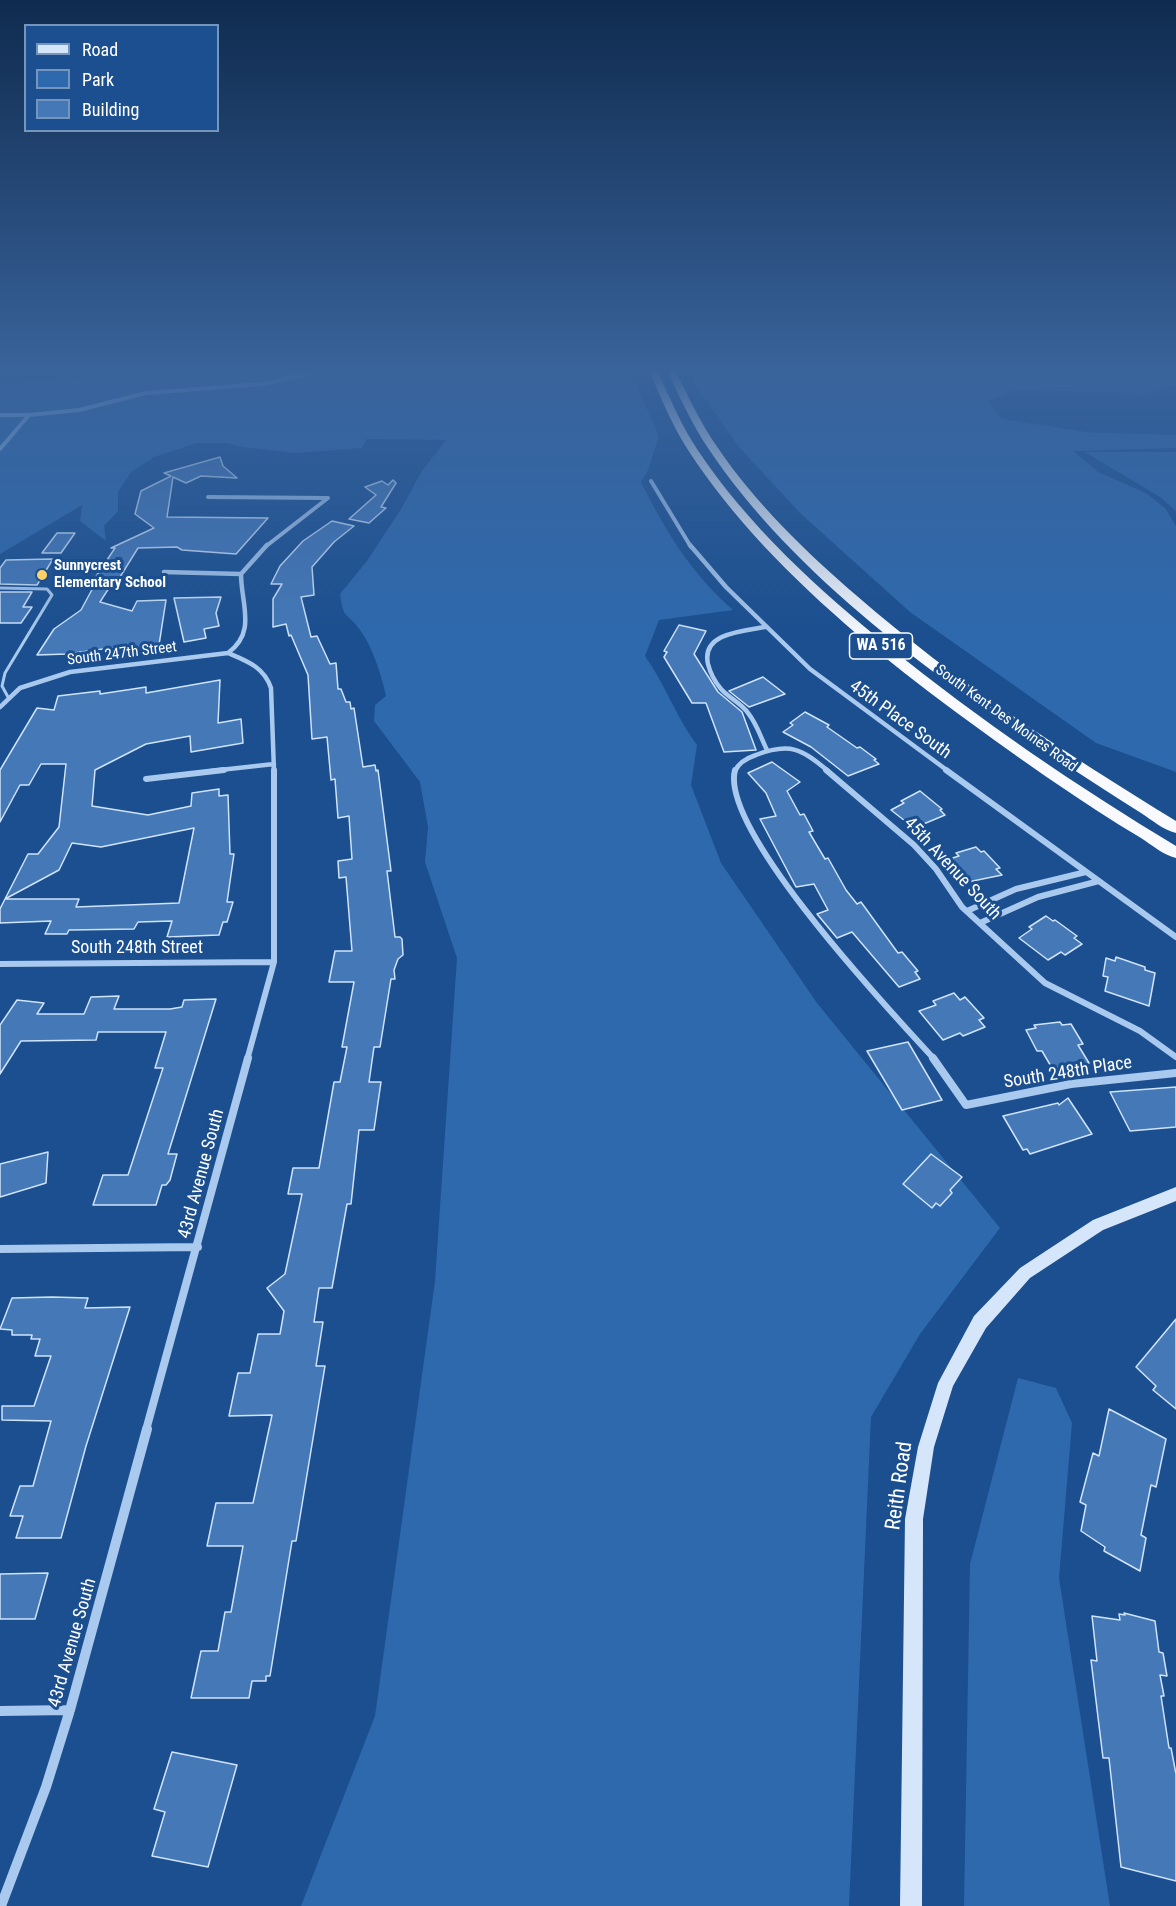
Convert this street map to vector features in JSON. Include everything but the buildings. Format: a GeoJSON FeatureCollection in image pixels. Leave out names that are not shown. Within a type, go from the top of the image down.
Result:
{"type":"FeatureCollection","features":[{"type":"Feature","properties":{"kind":"highway","name":"South Kent Des Moines Road"},"geometry":{"type":"LineString","coordinates":[[701,461],[718,486],[773,549],[861,631],[974,718],[1068,784],[1176,853]]}},
{"type":"Feature","properties":{"kind":"highway","name":"South Kent Des Moines Road"},"geometry":{"type":"LineString","coordinates":[[723,461],[732,475],[795,545],[844,591],[926,658],[999,712],[1176,828]]}},
{"type":"Feature","properties":{"kind":"main road","name":"Reith Road"},"geometry":{"type":"LineString","coordinates":[[911,1906],[914,1519],[926,1447],[946,1383],[980,1322],[1025,1274],[1098,1225],[1176,1194]]}},
{"type":"Feature","properties":{"kind":"street","name":"45th Place South"},"geometry":{"type":"LineString","coordinates":[[651,482],[690,546],[765,627],[810,669],[1176,937]]}},
{"type":"Feature","properties":{"kind":"street"},"geometry":{"type":"LineString","coordinates":[[208,497],[328,498],[268,544],[241,574],[246,632],[239,647],[228,653]]}},
{"type":"Feature","properties":{"kind":"street"},"geometry":{"type":"LineString","coordinates":[[164,572],[241,574]]}},
{"type":"Feature","properties":{"kind":"street"},"geometry":{"type":"LineString","coordinates":[[765,627],[721,635],[706,649],[705,657],[717,685],[746,710],[767,750]]}},
{"type":"Feature","properties":{"kind":"street","name":"South 247th Street"},"geometry":{"type":"LineString","coordinates":[[0,707],[20,688],[70,672],[228,653]]}},
{"type":"Feature","properties":{"kind":"street","name":"43rd Avenue South"},"geometry":{"type":"LineString","coordinates":[[1,1906],[46,1787],[70,1710],[274,962],[274,765],[269,678],[261,669],[228,653]]}},
{"type":"Feature","properties":{"kind":"street","name":"45th Avenue South"},"geometry":{"type":"LineString","coordinates":[[966,1105],[936,1061],[890,1013],[840,954],[771,861],[739,803],[733,780],[734,771],[740,763],[767,750],[790,747],[804,752],[819,762],[914,845],[936,869],[955,898],[967,911],[1046,983],[1071,998],[1140,1031],[1176,1057]]}},
{"type":"Feature","properties":{"kind":"street"},"geometry":{"type":"LineString","coordinates":[[147,779],[274,765]]}},
{"type":"Feature","properties":{"kind":"street"},"geometry":{"type":"LineString","coordinates":[[967,911],[1016,889],[1086,872]]}},
{"type":"Feature","properties":{"kind":"street"},"geometry":{"type":"LineString","coordinates":[[980,923],[1017,903],[1042,893],[1099,881]]}},
{"type":"Feature","properties":{"kind":"street","name":"South 248th Street"},"geometry":{"type":"LineString","coordinates":[[0,964],[274,962]]}},
{"type":"Feature","properties":{"kind":"street","name":"South 248th Place"},"geometry":{"type":"LineString","coordinates":[[966,1105],[1071,1084],[1176,1073]]}},
{"type":"Feature","properties":{"kind":"street"},"geometry":{"type":"LineString","coordinates":[[0,1249],[198,1246]]}},
{"type":"Feature","properties":{"kind":"street"},"geometry":{"type":"LineString","coordinates":[[0,1711],[70,1710]]}},
{"type":"Feature","properties":{"kind":"lane"},"geometry":{"type":"LineString","coordinates":[[0,588],[47,589],[52,595],[5,673],[1,683],[2,691],[8,697]]}},
{"type":"Feature","properties":{"kind":"green space"},"geometry":{"type":"Polygon","coordinates":[[[0,461],[148,461],[131,472],[118,492],[118,511],[104,526],[106,541],[80,521],[82,505],[0,554],[0,461]]]}},
{"type":"Feature","properties":{"kind":"green space"},"geometry":{"type":"Polygon","coordinates":[[[430,461],[651,461],[641,482],[660,518],[692,566],[733,610],[659,620],[645,656],[697,745],[691,785],[721,863],[817,1003],[1000,1228],[920,1334],[871,1417],[849,1906],[301,1906],[375,1716],[435,1281],[457,958],[425,862],[428,827],[420,782],[374,721],[375,705],[386,696],[384,688],[369,645],[360,630],[344,612],[340,594],[367,561],[401,509],[430,461]]]}},
{"type":"Feature","properties":{"kind":"green space"},"geometry":{"type":"Polygon","coordinates":[[[752,461],[1085,461],[1098,472],[1146,493],[1165,508],[1176,526],[1176,772],[1096,743],[910,612],[800,513],[752,461]]]}},
{"type":"Feature","properties":{"kind":"green space"},"geometry":{"type":"Polygon","coordinates":[[[1100,461],[1176,461],[1176,511],[1160,497],[1100,461]]]}},
{"type":"Feature","properties":{"kind":"green space"},"geometry":{"type":"Polygon","coordinates":[[[1018,1378],[1056,1388],[1072,1423],[1059,1578],[1110,1906],[964,1906],[970,1564],[1018,1378]]]}},
{"type":"Feature","properties":{"kind":"place","name":"Sunnycrest Elementary School"},"geometry":{"type":"Point","coordinates":[42,575]}}]}
